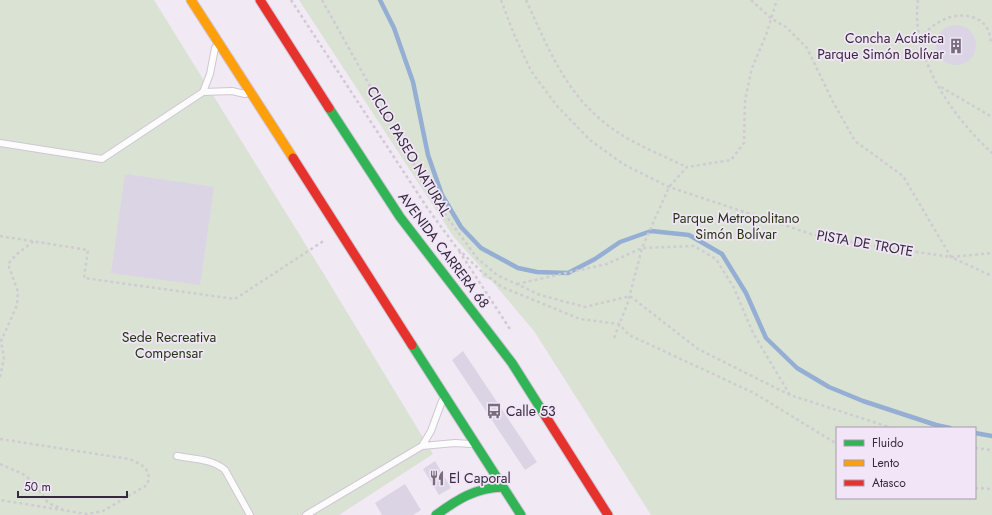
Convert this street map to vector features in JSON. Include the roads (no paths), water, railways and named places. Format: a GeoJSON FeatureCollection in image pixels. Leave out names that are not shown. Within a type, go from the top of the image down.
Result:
{"type":"FeatureCollection","features":[{"type":"Feature","properties":{"kind":"main road"},"geometry":{"type":"LineString","coordinates":[[191,0],[521,515]]}},
{"type":"Feature","properties":{"kind":"main road","name":"AVENIDA CARRERA 68"},"geometry":{"type":"LineString","coordinates":[[260,0],[400,217],[512,363],[608,515]]}},
{"type":"Feature","properties":{"kind":"main road"},"geometry":{"type":"LineString","coordinates":[[436,515],[474,490],[484,487],[504,487]]}},
{"type":"Feature","properties":{"kind":"lane"},"geometry":{"type":"LineString","coordinates":[[203,92],[210,74],[216,39]]}},
{"type":"Feature","properties":{"kind":"lane"},"geometry":{"type":"LineString","coordinates":[[0,143],[102,159],[203,92],[235,92],[252,97]]}},
{"type":"Feature","properties":{"kind":"lane"},"geometry":{"type":"LineString","coordinates":[[422,446],[437,416],[444,395]]}},
{"type":"Feature","properties":{"kind":"lane"},"geometry":{"type":"LineString","coordinates":[[306,515],[422,446],[455,443],[476,445]]}},
{"type":"Feature","properties":{"kind":"lane"},"geometry":{"type":"LineString","coordinates":[[177,456],[213,462],[225,470],[250,515]]}},
{"type":"Feature","properties":{"kind":"waterway"},"geometry":{"type":"LineString","coordinates":[[380,0],[394,28],[413,82],[428,155],[442,195],[461,227],[481,248],[518,268],[537,272],[568,273],[595,259],[620,242],[651,231],[689,235],[722,254],[746,293],[766,338],[797,368],[829,387],[863,401],[945,427]]}},
{"type":"Feature","properties":{"kind":"waterway"},"geometry":{"type":"LineString","coordinates":[[976,433],[992,436]]}},
{"type":"Feature","properties":{"kind":"place","name":"Concha Acústica Parque Simón Bolívar"},"geometry":{"type":"Point","coordinates":[956,46]}},
{"type":"Feature","properties":{"kind":"place","name":"Calle 53"},"geometry":{"type":"Point","coordinates":[494,411]}},
{"type":"Feature","properties":{"kind":"place","name":"El Caporal"},"geometry":{"type":"Point","coordinates":[437,478]}},
{"type":"Feature","properties":{"kind":"park label","name":"Parque Metropolitano Simón Bolívar"},"geometry":{"type":"Point","coordinates":[736,226]}},
{"type":"Feature","properties":{"kind":"park label","name":"Sede Recreativa Compensar"},"geometry":{"type":"Point","coordinates":[169,346]}}]}
